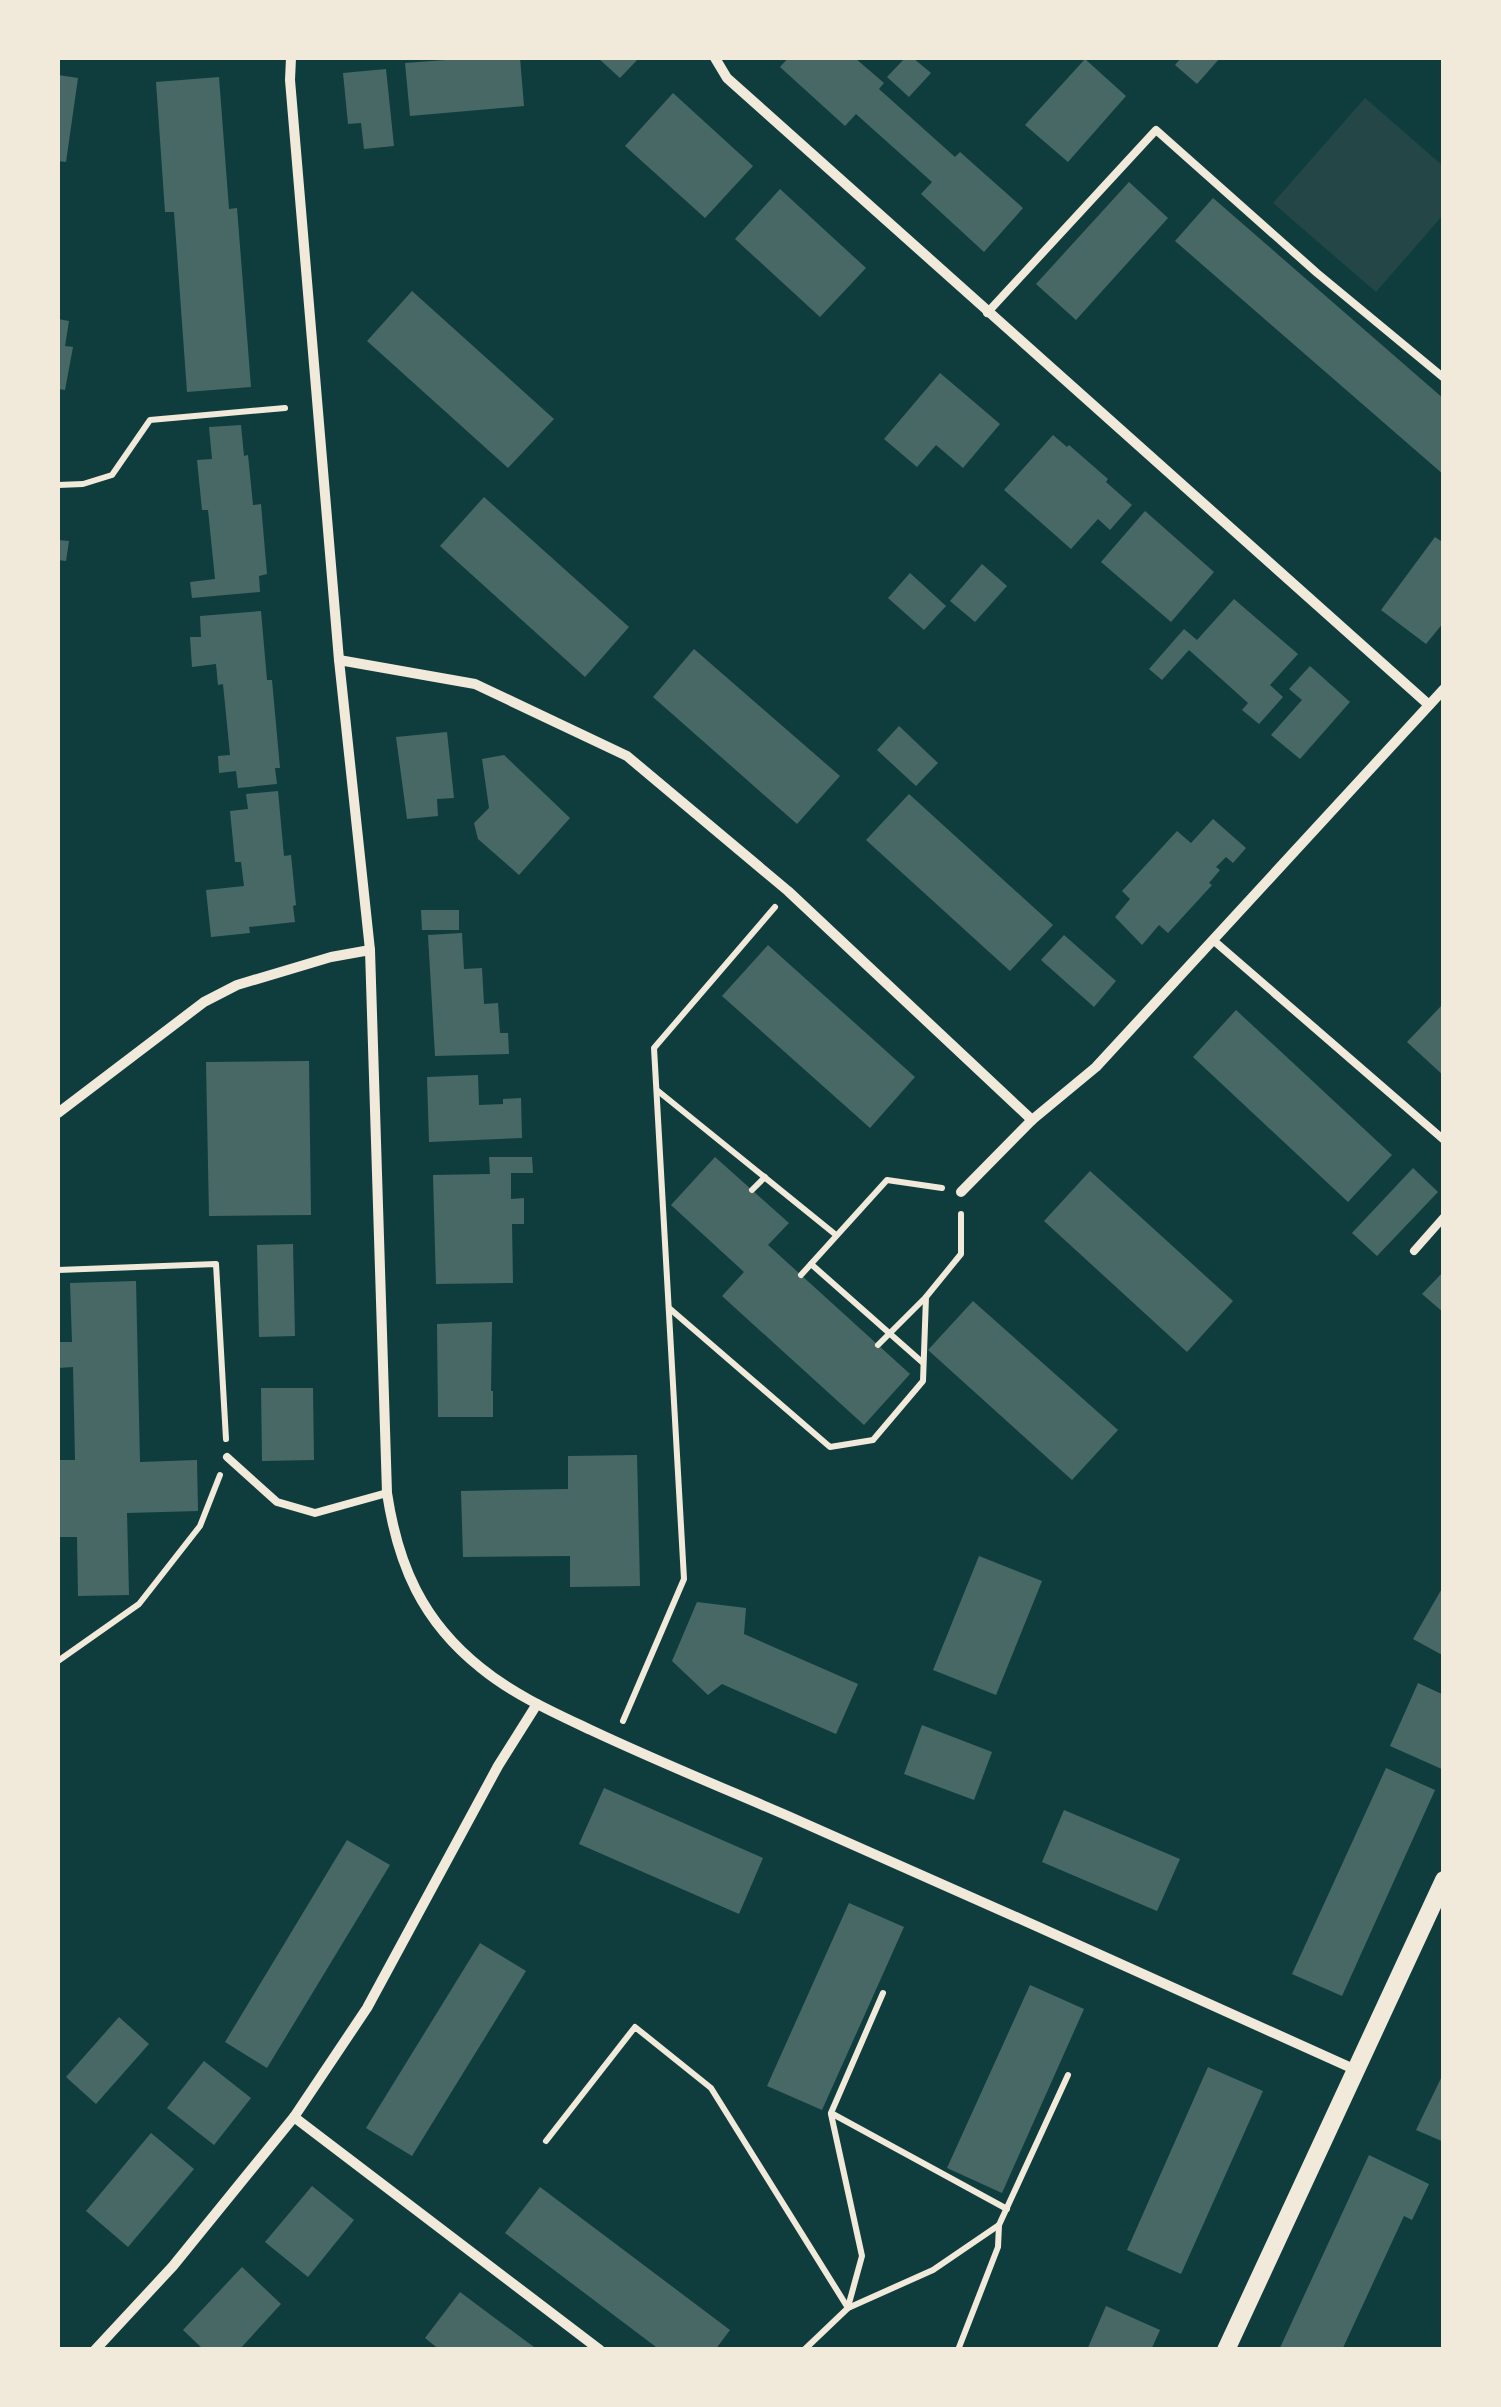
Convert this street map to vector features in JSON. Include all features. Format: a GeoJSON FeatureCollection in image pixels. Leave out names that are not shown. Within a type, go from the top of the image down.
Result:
{"type":"FeatureCollection","features":[{"type":"Feature","properties":{"kind":"street"},"geometry":{"type":"LineString","coordinates":[[291,58],[339,660],[370,950],[386,1492],[404,1569],[423,1604],[447,1635],[481,1668],[536,1704],[1356,2070]]}},
{"type":"Feature","properties":{"kind":"street"},"geometry":{"type":"LineString","coordinates":[[715,58],[726,78],[1429,705]]}},
{"type":"Feature","properties":{"kind":"street"},"geometry":{"type":"LineString","coordinates":[[339,660],[475,684],[626,756],[788,891],[1032,1120]]}},
{"type":"Feature","properties":{"kind":"street"},"geometry":{"type":"LineString","coordinates":[[961,1192],[1032,1120],[1096,1068],[1444,689]]}},
{"type":"Feature","properties":{"kind":"street"},"geometry":{"type":"LineString","coordinates":[[58,1113],[204,1002],[237,985],[331,956],[370,950]]}},
{"type":"Feature","properties":{"kind":"street"},"geometry":{"type":"LineString","coordinates":[[95,2350],[173,2266],[294,2116],[367,2008],[498,1766],[536,1704]]}},
{"type":"Feature","properties":{"kind":"street"},"geometry":{"type":"LineString","coordinates":[[1226,2350],[1444,1880]]}},
{"type":"Feature","properties":{"kind":"street"},"geometry":{"type":"LineString","coordinates":[[294,2116],[600,2350]]}},
{"type":"Feature","properties":{"kind":"lane"},"geometry":{"type":"LineString","coordinates":[[987,313],[1156,130],[1444,378]]}},
{"type":"Feature","properties":{"kind":"lane"},"geometry":{"type":"LineString","coordinates":[[1213,940],[1444,1140]]}},
{"type":"Feature","properties":{"kind":"lane"},"geometry":{"type":"LineString","coordinates":[[1414,1251],[1444,1216]]}},
{"type":"Feature","properties":{"kind":"lane"},"geometry":{"type":"LineString","coordinates":[[227,1457],[277,1502],[314,1513],[386,1492]]}},
{"type":"Feature","properties":{"kind":"path"},"geometry":{"type":"LineString","coordinates":[[58,485],[83,484],[112,475],[150,420],[284,408]]}},
{"type":"Feature","properties":{"kind":"path"},"geometry":{"type":"LineString","coordinates":[[614,1741],[684,1579],[654,1048],[788,891]]}},
{"type":"Feature","properties":{"kind":"path"},"geometry":{"type":"LineString","coordinates":[[657,1090],[836,1234]]}},
{"type":"Feature","properties":{"kind":"path"},"geometry":{"type":"LineString","coordinates":[[752,1190],[765,1177]]}},
{"type":"Feature","properties":{"kind":"path"},"geometry":{"type":"LineString","coordinates":[[801,1275],[887,1180],[961,1192],[962,1254],[878,1345]]}},
{"type":"Feature","properties":{"kind":"path"},"geometry":{"type":"LineString","coordinates":[[58,1270],[216,1264],[227,1457],[200,1526],[139,1604],[58,1661]]}},
{"type":"Feature","properties":{"kind":"path"},"geometry":{"type":"LineString","coordinates":[[811,1264],[923,1363]]}},
{"type":"Feature","properties":{"kind":"path"},"geometry":{"type":"LineString","coordinates":[[669,1308],[830,1447],[873,1440],[922,1381],[926,1297]]}},
{"type":"Feature","properties":{"kind":"path"},"geometry":{"type":"LineString","coordinates":[[848,2308],[862,2256],[831,2114],[883,1993]]}},
{"type":"Feature","properties":{"kind":"path"},"geometry":{"type":"LineString","coordinates":[[546,2142],[635,2027],[711,2088],[848,2308]]}},
{"type":"Feature","properties":{"kind":"path"},"geometry":{"type":"LineString","coordinates":[[958,2350],[998,2247],[999,2225],[1068,2075]]}},
{"type":"Feature","properties":{"kind":"path"},"geometry":{"type":"LineString","coordinates":[[831,2114],[1007,2209]]}},
{"type":"Feature","properties":{"kind":"path"},"geometry":{"type":"LineString","coordinates":[[804,2350],[848,2308],[933,2270],[999,2225]]}},
{"type":"Feature","properties":{"kind":"shaded area"},"geometry":{"type":"Polygon","coordinates":[[[1365,98],[1443,166],[1443,215],[1376,292],[1273,203],[1365,98]]]}},
{"type":"Feature","properties":{"kind":"building"},"geometry":{"type":"Polygon","coordinates":[[[520,58],[524,106],[410,116],[405,63],[520,58]]]}},
{"type":"Feature","properties":{"kind":"building"},"geometry":{"type":"Polygon","coordinates":[[[598,58],[639,58],[620,78],[598,58]]]}},
{"type":"Feature","properties":{"kind":"building"},"geometry":{"type":"Polygon","coordinates":[[[788,58],[855,58],[884,83],[879,89],[955,157],[960,152],[1023,208],[984,252],[921,194],[932,182],[856,114],[845,126],[780,67],[788,58]]]}},
{"type":"Feature","properties":{"kind":"building"},"geometry":{"type":"Polygon","coordinates":[[[905,58],[913,58],[931,73],[909,97],[887,77],[905,58]]]}},
{"type":"Feature","properties":{"kind":"building"},"geometry":{"type":"Polygon","coordinates":[[[1181,58],[1220,58],[1197,84],[1175,65],[1181,58]]]}},
{"type":"Feature","properties":{"kind":"building"},"geometry":{"type":"Polygon","coordinates":[[[1085,59],[1126,96],[1068,162],[1025,125],[1085,59]]]}},
{"type":"Feature","properties":{"kind":"building"},"geometry":{"type":"Polygon","coordinates":[[[386,69],[394,146],[364,149],[361,123],[348,124],[343,73],[386,69]]]}},
{"type":"Feature","properties":{"kind":"building"},"geometry":{"type":"Polygon","coordinates":[[[58,75],[78,78],[66,162],[58,161],[58,75]]]}},
{"type":"Feature","properties":{"kind":"building"},"geometry":{"type":"Polygon","coordinates":[[[219,77],[229,209],[237,208],[251,387],[187,392],[174,212],[165,212],[156,82],[219,77]]]}},
{"type":"Feature","properties":{"kind":"building"},"geometry":{"type":"Polygon","coordinates":[[[673,93],[753,166],[705,218],[625,146],[673,93]]]}},
{"type":"Feature","properties":{"kind":"building"},"geometry":{"type":"Polygon","coordinates":[[[1129,182],[1168,218],[1076,320],[1036,284],[1129,182]]]}},
{"type":"Feature","properties":{"kind":"building"},"geometry":{"type":"Polygon","coordinates":[[[780,189],[866,268],[820,317],[735,239],[780,189]]]}},
{"type":"Feature","properties":{"kind":"building"},"geometry":{"type":"Polygon","coordinates":[[[1213,198],[1444,399],[1444,475],[1175,241],[1213,198]]]}},
{"type":"Feature","properties":{"kind":"building"},"geometry":{"type":"Polygon","coordinates":[[[412,291],[554,419],[508,468],[367,341],[412,291]]]}},
{"type":"Feature","properties":{"kind":"building"},"geometry":{"type":"Polygon","coordinates":[[[58,319],[69,321],[65,346],[73,347],[65,390],[58,389],[58,319]]]}},
{"type":"Feature","properties":{"kind":"building"},"geometry":{"type":"Polygon","coordinates":[[[940,373],[1000,424],[963,468],[936,445],[917,467],[884,439],[940,373]]]}},
{"type":"Feature","properties":{"kind":"building"},"geometry":{"type":"Polygon","coordinates":[[[241,425],[253,505],[261,504],[267,574],[259,576],[260,592],[192,598],[190,582],[215,579],[208,510],[202,510],[197,460],[212,459],[209,427],[241,425]]]}},
{"type":"Feature","properties":{"kind":"building"},"geometry":{"type":"Polygon","coordinates":[[[1053,435],[1108,479],[1106,482],[1132,505],[1110,530],[1098,519],[1071,549],[1004,490],[1053,435]]]}},
{"type":"Feature","properties":{"kind":"building"},"geometry":{"type":"Polygon","coordinates":[[[484,497],[629,627],[585,677],[440,546],[484,497]]]}},
{"type":"Feature","properties":{"kind":"building"},"geometry":{"type":"Polygon","coordinates":[[[1145,511],[1214,572],[1171,622],[1101,562],[1145,511]]]}},
{"type":"Feature","properties":{"kind":"building"},"geometry":{"type":"Polygon","coordinates":[[[1435,537],[1444,543],[1444,622],[1426,644],[1381,610],[1435,537]]]}},
{"type":"Feature","properties":{"kind":"building"},"geometry":{"type":"Polygon","coordinates":[[[58,540],[69,541],[66,561],[58,560],[58,540]]]}},
{"type":"Feature","properties":{"kind":"building"},"geometry":{"type":"Polygon","coordinates":[[[982,564],[1007,586],[975,622],[950,601],[982,564]]]}},
{"type":"Feature","properties":{"kind":"building"},"geometry":{"type":"Polygon","coordinates":[[[910,573],[946,606],[924,630],[888,598],[910,573]]]}},
{"type":"Feature","properties":{"kind":"building"},"geometry":{"type":"Polygon","coordinates":[[[1234,599],[1298,654],[1270,685],[1283,697],[1259,724],[1242,710],[1248,703],[1189,650],[1162,680],[1149,669],[1184,629],[1197,640],[1234,599]]]}},
{"type":"Feature","properties":{"kind":"building"},"geometry":{"type":"Polygon","coordinates":[[[261,611],[280,768],[275,768],[277,784],[238,788],[236,771],[219,773],[218,756],[230,755],[223,684],[218,685],[216,664],[192,667],[190,637],[201,637],[200,616],[261,611]]]}},
{"type":"Feature","properties":{"kind":"building"},"geometry":{"type":"Polygon","coordinates":[[[694,649],[840,776],[797,824],[653,697],[694,649]]]}},
{"type":"Feature","properties":{"kind":"building"},"geometry":{"type":"Polygon","coordinates":[[[1310,666],[1350,702],[1300,759],[1271,735],[1302,700],[1289,689],[1310,666]]]}},
{"type":"Feature","properties":{"kind":"building"},"geometry":{"type":"Polygon","coordinates":[[[899,726],[938,763],[916,786],[877,750],[899,726]]]}},
{"type":"Feature","properties":{"kind":"building"},"geometry":{"type":"Polygon","coordinates":[[[447,732],[454,798],[437,799],[438,816],[407,819],[396,737],[447,732]]]}},
{"type":"Feature","properties":{"kind":"building"},"geometry":{"type":"Polygon","coordinates":[[[504,755],[570,818],[519,875],[478,839],[474,823],[489,808],[482,759],[504,755]]]}},
{"type":"Feature","properties":{"kind":"building"},"geometry":{"type":"Polygon","coordinates":[[[278,791],[284,856],[291,855],[295,922],[249,927],[250,933],[211,937],[206,890],[244,886],[241,862],[235,862],[230,811],[248,809],[246,794],[278,791]]]}},
{"type":"Feature","properties":{"kind":"building"},"geometry":{"type":"Polygon","coordinates":[[[909,794],[1053,925],[1010,971],[866,840],[909,794]]]}},
{"type":"Feature","properties":{"kind":"building"},"geometry":{"type":"Polygon","coordinates":[[[1213,819],[1246,848],[1233,863],[1226,857],[1216,867],[1220,870],[1209,883],[1212,885],[1168,933],[1159,925],[1142,945],[1115,917],[1130,899],[1122,891],[1177,831],[1191,843],[1213,819]]]}},
{"type":"Feature","properties":{"kind":"building"},"geometry":{"type":"Polygon","coordinates":[[[421,910],[459,910],[459,930],[422,930],[421,910]]]}},
{"type":"Feature","properties":{"kind":"building"},"geometry":{"type":"Polygon","coordinates":[[[462,933],[464,969],[482,968],[484,1004],[498,1003],[500,1033],[508,1033],[509,1054],[435,1056],[428,935],[462,933]]]}},
{"type":"Feature","properties":{"kind":"building"},"geometry":{"type":"Polygon","coordinates":[[[1064,935],[1116,981],[1094,1007],[1041,960],[1064,935]]]}},
{"type":"Feature","properties":{"kind":"building"},"geometry":{"type":"Polygon","coordinates":[[[768,945],[915,1077],[870,1128],[722,996],[768,945]]]}},
{"type":"Feature","properties":{"kind":"building"},"geometry":{"type":"Polygon","coordinates":[[[1444,1003],[1444,1076],[1407,1042],[1444,1003]]]}},
{"type":"Feature","properties":{"kind":"building"},"geometry":{"type":"Polygon","coordinates":[[[1236,1010],[1392,1155],[1348,1202],[1193,1057],[1236,1010]]]}},
{"type":"Feature","properties":{"kind":"building"},"geometry":{"type":"Polygon","coordinates":[[[309,1061],[311,1215],[209,1216],[206,1062],[309,1061]]]}},
{"type":"Feature","properties":{"kind":"building"},"geometry":{"type":"Polygon","coordinates":[[[478,1075],[479,1105],[521,1098],[522,1138],[429,1142],[427,1077],[478,1075]]]}},
{"type":"Feature","properties":{"kind":"building"},"geometry":{"type":"Polygon","coordinates":[[[489,1157],[532,1157],[533,1173],[511,1173],[511,1199],[524,1198],[524,1224],[512,1224],[513,1283],[436,1284],[433,1175],[490,1174],[489,1157]]]}},
{"type":"Feature","properties":{"kind":"building"},"geometry":{"type":"Polygon","coordinates":[[[715,1157],[789,1223],[768,1245],[910,1374],[864,1425],[722,1296],[744,1272],[671,1205],[715,1157]]]}},
{"type":"Feature","properties":{"kind":"building"},"geometry":{"type":"Polygon","coordinates":[[[1413,1168],[1438,1192],[1377,1256],[1352,1233],[1413,1168]]]}},
{"type":"Feature","properties":{"kind":"building"},"geometry":{"type":"Polygon","coordinates":[[[1090,1171],[1233,1301],[1187,1352],[1044,1221],[1090,1171]]]}},
{"type":"Feature","properties":{"kind":"building"},"geometry":{"type":"Polygon","coordinates":[[[293,1244],[295,1336],[259,1337],[257,1245],[293,1244]]]}},
{"type":"Feature","properties":{"kind":"building"},"geometry":{"type":"Polygon","coordinates":[[[1444,1271],[1444,1313],[1422,1294],[1444,1271]]]}},
{"type":"Feature","properties":{"kind":"building"},"geometry":{"type":"Polygon","coordinates":[[[136,1281],[140,1462],[197,1460],[198,1511],[127,1513],[129,1595],[78,1596],[77,1537],[58,1537],[58,1460],[75,1460],[73,1367],[58,1368],[58,1342],[72,1342],[70,1283],[136,1281]]]}},
{"type":"Feature","properties":{"kind":"building"},"geometry":{"type":"Polygon","coordinates":[[[973,1301],[1118,1430],[1072,1480],[928,1350],[973,1301]]]}},
{"type":"Feature","properties":{"kind":"building"},"geometry":{"type":"Polygon","coordinates":[[[492,1322],[493,1417],[438,1417],[437,1324],[492,1322]]]}},
{"type":"Feature","properties":{"kind":"building"},"geometry":{"type":"Polygon","coordinates":[[[261,1388],[313,1388],[314,1460],[262,1461],[261,1388]]]}},
{"type":"Feature","properties":{"kind":"building"},"geometry":{"type":"Polygon","coordinates":[[[637,1455],[640,1586],[570,1587],[570,1556],[463,1557],[461,1491],[568,1489],[568,1456],[637,1455]]]}},
{"type":"Feature","properties":{"kind":"building"},"geometry":{"type":"Polygon","coordinates":[[[979,1556],[1042,1581],[996,1695],[933,1670],[979,1556]]]}},
{"type":"Feature","properties":{"kind":"building"},"geometry":{"type":"Polygon","coordinates":[[[1444,1585],[1444,1656],[1413,1639],[1444,1585]]]}},
{"type":"Feature","properties":{"kind":"building"},"geometry":{"type":"Polygon","coordinates":[[[697,1602],[746,1608],[744,1634],[858,1684],[836,1734],[722,1684],[708,1695],[672,1661],[697,1602]]]}},
{"type":"Feature","properties":{"kind":"building"},"geometry":{"type":"Polygon","coordinates":[[[1418,1683],[1444,1695],[1444,1770],[1390,1746],[1418,1683]]]}},
{"type":"Feature","properties":{"kind":"building"},"geometry":{"type":"Polygon","coordinates":[[[922,1725],[992,1752],[974,1800],[904,1774],[922,1725]]]}},
{"type":"Feature","properties":{"kind":"building"},"geometry":{"type":"Polygon","coordinates":[[[1386,1768],[1435,1790],[1342,1996],[1292,1974],[1386,1768]]]}},
{"type":"Feature","properties":{"kind":"building"},"geometry":{"type":"Polygon","coordinates":[[[604,1788],[763,1858],[739,1914],[579,1844],[604,1788]]]}},
{"type":"Feature","properties":{"kind":"building"},"geometry":{"type":"Polygon","coordinates":[[[1064,1810],[1180,1859],[1157,1911],[1042,1862],[1064,1810]]]}},
{"type":"Feature","properties":{"kind":"building"},"geometry":{"type":"Polygon","coordinates":[[[347,1840],[390,1865],[267,2068],[225,2042],[347,1840]]]}},
{"type":"Feature","properties":{"kind":"building"},"geometry":{"type":"Polygon","coordinates":[[[849,1903],[904,1927],[822,2110],[767,2086],[849,1903]]]}},
{"type":"Feature","properties":{"kind":"building"},"geometry":{"type":"Polygon","coordinates":[[[480,1943],[526,1971],[412,2156],[366,2128],[480,1943]]]}},
{"type":"Feature","properties":{"kind":"building"},"geometry":{"type":"Polygon","coordinates":[[[1030,1985],[1084,2009],[1002,2193],[947,2168],[1030,1985]]]}},
{"type":"Feature","properties":{"kind":"building"},"geometry":{"type":"Polygon","coordinates":[[[119,2017],[149,2044],[96,2104],[66,2077],[119,2017]]]}},
{"type":"Feature","properties":{"kind":"building"},"geometry":{"type":"Polygon","coordinates":[[[204,2061],[251,2098],[214,2145],[167,2108],[204,2061]]]}},
{"type":"Feature","properties":{"kind":"building"},"geometry":{"type":"Polygon","coordinates":[[[1208,2067],[1263,2091],[1181,2274],[1127,2250],[1208,2067]]]}},
{"type":"Feature","properties":{"kind":"building"},"geometry":{"type":"Polygon","coordinates":[[[1444,2072],[1444,2142],[1416,2130],[1444,2072]]]}},
{"type":"Feature","properties":{"kind":"building"},"geometry":{"type":"Polygon","coordinates":[[[151,2133],[194,2169],[128,2247],[86,2211],[151,2133]]]}},
{"type":"Feature","properties":{"kind":"building"},"geometry":{"type":"Polygon","coordinates":[[[1369,2155],[1429,2184],[1412,2220],[1404,2216],[1342,2350],[1279,2350],[1369,2155]]]}},
{"type":"Feature","properties":{"kind":"building"},"geometry":{"type":"Polygon","coordinates":[[[312,2186],[354,2220],[308,2277],[265,2242],[312,2186]]]}},
{"type":"Feature","properties":{"kind":"building"},"geometry":{"type":"Polygon","coordinates":[[[540,2187],[730,2330],[715,2350],[660,2350],[505,2233],[540,2187]]]}},
{"type":"Feature","properties":{"kind":"building"},"geometry":{"type":"Polygon","coordinates":[[[242,2267],[281,2304],[239,2350],[204,2350],[183,2330],[242,2267]]]}},
{"type":"Feature","properties":{"kind":"building"},"geometry":{"type":"Polygon","coordinates":[[[460,2292],[538,2350],[440,2350],[425,2338],[460,2292]]]}},
{"type":"Feature","properties":{"kind":"building"},"geometry":{"type":"Polygon","coordinates":[[[1106,2306],[1160,2330],[1151,2350],[1087,2350],[1106,2306]]]}}]}
